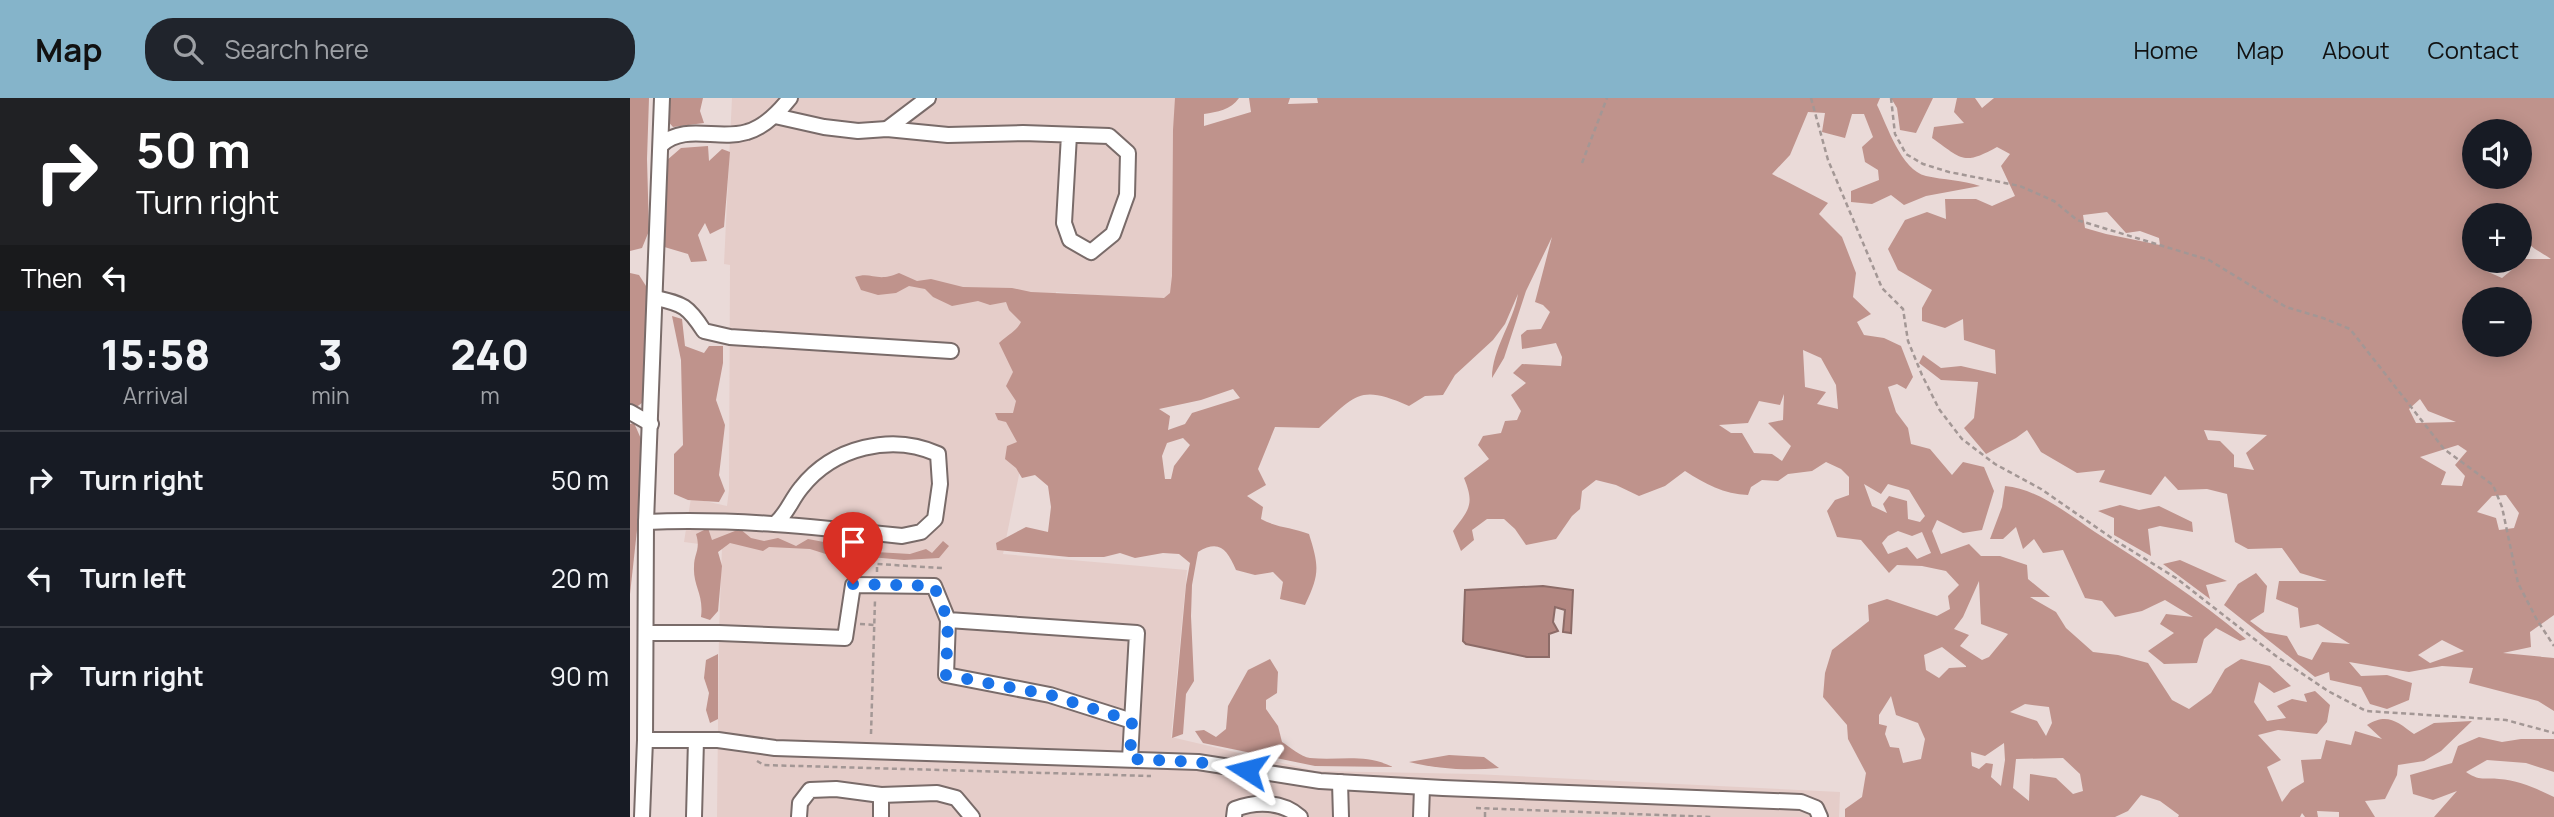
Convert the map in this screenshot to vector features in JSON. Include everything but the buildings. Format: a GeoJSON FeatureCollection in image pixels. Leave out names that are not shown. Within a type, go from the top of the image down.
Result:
{"type":"FeatureCollection","features":[{"type":"Feature","properties":{"kind":"street"},"geometry":{"type":"LineString","coordinates":[[642,817],[646,522],[652,424],[662,98]]}},
{"type":"Feature","properties":{"kind":"street"},"geometry":{"type":"LineString","coordinates":[[661,145],[669,137],[683,133],[731,135],[749,132],[775,116],[790,98]]}},
{"type":"Feature","properties":{"kind":"street"},"geometry":{"type":"LineString","coordinates":[[887,129],[928,98]]}},
{"type":"Feature","properties":{"kind":"street"},"geometry":{"type":"LineString","coordinates":[[775,116],[859,131],[887,129],[948,135],[1069,135],[1109,136],[1128,153],[1127,195],[1113,234],[1091,252],[1069,240],[1064,223],[1069,135]]}},
{"type":"Feature","properties":{"kind":"street"},"geometry":{"type":"LineString","coordinates":[[656,298],[680,303],[694,315],[704,331],[730,337],[951,351]]}},
{"type":"Feature","properties":{"kind":"street"},"geometry":{"type":"LineString","coordinates":[[630,412],[652,424]]}},
{"type":"Feature","properties":{"kind":"street"},"geometry":{"type":"LineString","coordinates":[[646,522],[686,520],[776,523],[902,536],[921,532],[935,519],[940,484],[938,454],[922,447],[891,444],[862,447],[840,457],[818,472],[801,488],[788,512],[776,523]]}},
{"type":"Feature","properties":{"kind":"street"},"geometry":{"type":"LineString","coordinates":[[646,633],[719,632],[845,638],[853,584],[934,586],[948,620],[946,675],[1050,695],[1132,721]]}},
{"type":"Feature","properties":{"kind":"street"},"geometry":{"type":"LineString","coordinates":[[948,620],[1137,633],[1130,759]]}},
{"type":"Feature","properties":{"kind":"street"},"geometry":{"type":"LineString","coordinates":[[645,740],[742,742],[775,748],[1198,762],[1340,782],[1801,803],[1816,808],[1820,817]]}},
{"type":"Feature","properties":{"kind":"street"},"geometry":{"type":"LineString","coordinates":[[694,817],[696,740]]}},
{"type":"Feature","properties":{"kind":"street"},"geometry":{"type":"LineString","coordinates":[[1340,782],[1341,817]]}},
{"type":"Feature","properties":{"kind":"street"},"geometry":{"type":"LineString","coordinates":[[1421,817],[1422,787]]}},
{"type":"Feature","properties":{"kind":"street"},"geometry":{"type":"LineString","coordinates":[[799,817],[800,803],[810,790],[836,789],[881,795],[937,793],[956,798],[972,817]]}},
{"type":"Feature","properties":{"kind":"street"},"geometry":{"type":"LineString","coordinates":[[881,795],[881,817]]}},
{"type":"Feature","properties":{"kind":"street"},"geometry":{"type":"LineString","coordinates":[[1234,817],[1235,809],[1252,802],[1289,808],[1300,817]]}},
{"type":"Feature","properties":{"kind":"path"},"geometry":{"type":"LineString","coordinates":[[1582,163],[1607,98]]}},
{"type":"Feature","properties":{"kind":"path"},"geometry":{"type":"LineString","coordinates":[[1811,98],[1828,160],[1882,288],[1903,309],[1908,341],[1922,375],[1939,409],[1962,439],[1995,464],[2040,489],[2176,578],[2276,656],[2328,691],[2366,711],[2506,720],[2554,733]]}},
{"type":"Feature","properties":{"kind":"path"},"geometry":{"type":"LineString","coordinates":[[1891,98],[1895,134],[1906,154],[1923,163],[1949,172],[2020,186],[2054,201],[2077,220],[2209,260],[2286,307],[2350,329],[2444,449],[2493,485],[2502,507],[2518,583],[2554,646]]}},
{"type":"Feature","properties":{"kind":"path"},"geometry":{"type":"LineString","coordinates":[[871,734],[877,564],[942,568]]}},
{"type":"Feature","properties":{"kind":"path"},"geometry":{"type":"LineString","coordinates":[[753,759],[764,765],[1159,776]]}},
{"type":"Feature","properties":{"kind":"path"},"geometry":{"type":"LineString","coordinates":[[1476,808],[1713,817]]}},
{"type":"Feature","properties":{"kind":"path"},"geometry":{"type":"LineString","coordinates":[[1485,808],[1485,817]]}},
{"type":"Feature","properties":{"kind":"shaded area"},"geometry":{"type":"Polygon","coordinates":[[[630,98],[649,98],[649,231],[642,248],[630,251],[630,98]]]}},
{"type":"Feature","properties":{"kind":"shaded area"},"geometry":{"type":"Polygon","coordinates":[[[669,98],[703,98],[700,111],[704,123],[673,127],[664,117],[669,98]]]}},
{"type":"Feature","properties":{"kind":"shaded area"},"geometry":{"type":"Polygon","coordinates":[[[732,98],[1179,98],[1174,301],[1056,292],[1003,554],[1187,570],[1171,737],[1316,771],[1474,774],[1840,792],[1839,817],[717,817],[722,547],[684,542],[691,498],[727,506],[729,490],[730,265],[724,264],[732,98]]]}},
{"type":"Feature","properties":{"kind":"shaded area"},"geometry":{"type":"Polygon","coordinates":[[[1175,98],[1239,98],[1228,108],[1204,114],[1204,126],[1251,112],[1249,98],[1290,98],[1288,104],[1318,103],[1317,98],[1880,98],[1877,105],[1896,146],[1909,165],[1926,176],[1980,186],[1926,196],[1904,205],[1891,195],[1872,204],[1851,202],[1851,191],[1879,180],[1878,170],[1865,162],[1862,147],[1873,137],[1864,114],[1852,114],[1845,138],[1822,132],[1825,113],[1808,112],[1790,155],[1772,174],[1828,203],[1819,214],[1842,237],[1856,273],[1853,297],[1871,314],[1857,322],[1864,335],[1884,338],[1901,346],[1913,377],[1906,389],[1897,384],[1888,387],[1896,412],[1908,428],[1911,444],[1930,449],[1952,475],[1963,462],[1984,467],[1994,491],[1982,530],[1963,533],[1937,520],[1932,531],[1941,554],[1969,544],[1981,556],[2000,556],[2027,565],[2028,579],[2050,597],[2030,597],[2056,612],[2066,628],[2093,652],[2148,663],[2172,700],[2189,709],[2211,693],[2225,669],[2241,659],[2270,666],[2291,686],[2274,693],[2259,682],[2254,702],[2267,721],[2286,718],[2277,706],[2292,699],[2307,702],[2304,694],[2315,691],[2330,705],[2327,722],[2317,734],[2278,730],[2258,735],[2281,760],[2267,767],[2282,802],[2291,790],[2304,782],[2301,760],[2321,759],[2326,740],[2351,745],[2355,731],[2382,739],[2367,725],[2381,719],[2397,722],[2414,734],[2434,723],[2472,721],[2441,751],[2424,761],[2398,765],[2397,775],[2385,799],[2365,801],[2375,817],[2339,817],[2339,812],[2317,811],[2318,817],[2305,817],[2302,813],[2300,817],[2178,817],[2179,815],[2160,801],[2141,795],[2128,811],[2115,817],[1845,817],[1845,809],[1862,797],[1866,773],[1848,739],[1847,725],[1823,697],[1825,673],[1832,650],[1869,621],[1868,605],[1887,599],[1937,616],[1950,609],[1948,596],[1959,585],[1946,571],[1922,566],[1897,565],[1889,573],[1861,540],[1837,537],[1827,511],[1835,500],[1849,495],[1849,477],[1841,469],[1826,462],[1812,471],[1788,474],[1778,481],[1762,480],[1751,487],[1748,495],[1715,488],[1685,471],[1665,486],[1639,496],[1616,485],[1596,480],[1582,491],[1580,509],[1556,539],[1526,545],[1504,519],[1487,519],[1472,530],[1474,540],[1461,551],[1453,531],[1469,506],[1464,478],[1489,459],[1478,445],[1483,436],[1501,433],[1505,421],[1517,420],[1521,411],[1511,395],[1526,383],[1513,373],[1522,364],[1561,366],[1562,357],[1556,343],[1522,349],[1521,335],[1527,330],[1541,329],[1550,312],[1535,302],[1552,237],[1526,291],[1504,358],[1492,378],[1495,357],[1518,294],[1505,324],[1493,340],[1455,375],[1443,395],[1425,396],[1409,406],[1379,396],[1359,396],[1319,428],[1275,427],[1258,469],[1266,485],[1247,496],[1263,507],[1261,519],[1309,534],[1316,562],[1313,585],[1305,605],[1280,599],[1283,582],[1273,572],[1255,575],[1236,570],[1226,552],[1217,547],[1198,552],[1192,585],[1191,616],[1194,681],[1186,694],[1183,734],[1172,738],[1190,563],[1179,554],[1163,553],[1135,558],[1120,553],[1104,557],[1069,557],[997,550],[996,543],[1026,527],[1048,532],[1051,507],[1048,486],[1035,475],[1022,478],[1016,468],[1005,459],[1007,446],[1017,442],[1006,422],[998,420],[995,413],[1013,413],[1016,401],[1006,386],[1013,372],[999,343],[1021,322],[1009,310],[1006,302],[990,305],[978,301],[952,306],[933,297],[925,289],[909,286],[896,293],[878,295],[861,290],[855,277],[885,277],[899,273],[917,281],[931,279],[963,287],[1164,298],[1170,293],[1172,276],[1175,98]],[[1803,350],[1805,387],[1826,392],[1817,404],[1838,409],[1836,385],[1821,358],[1803,350]],[[1233,389],[1201,400],[1159,409],[1170,416],[1168,430],[1185,424],[1192,413],[1240,398],[1233,389]],[[1784,394],[1780,405],[1759,401],[1748,423],[1719,425],[1731,433],[1742,433],[1754,453],[1772,454],[1782,461],[1791,446],[1768,423],[1783,420],[1784,394]],[[1183,438],[1167,443],[1162,456],[1165,479],[1171,479],[1174,466],[1190,445],[1183,438]],[[1864,484],[1872,506],[1887,513],[1883,504],[1889,496],[1907,501],[1908,519],[1920,522],[1925,516],[1909,490],[1888,484],[1881,494],[1864,484]],[[1898,531],[1882,543],[1888,554],[1907,547],[1917,559],[1931,553],[1922,532],[1912,536],[1898,531]],[[1979,581],[1963,617],[1954,629],[1969,635],[1960,646],[1982,660],[1989,657],[2008,634],[1981,624],[1979,581]],[[1942,647],[1924,655],[1926,670],[1939,678],[1949,668],[1966,667],[1942,647]],[[1891,696],[1879,715],[1879,724],[1887,726],[1885,734],[1890,747],[1899,748],[1903,763],[1921,759],[1925,739],[1918,723],[1896,715],[1891,696]],[[2025,704],[2010,712],[2037,721],[2046,736],[2052,723],[2049,707],[2025,704]],[[2004,743],[1985,756],[1971,752],[1972,766],[1979,769],[1986,763],[1993,764],[1991,777],[2001,786],[2005,760],[2004,743]],[[2063,758],[2016,759],[2013,788],[2029,801],[2030,774],[2056,778],[2073,794],[2083,791],[2080,774],[2063,758]]]}},
{"type":"Feature","properties":{"kind":"shaded area"},"geometry":{"type":"Polygon","coordinates":[[[1891,98],[1933,98],[1916,133],[1900,130],[1897,108],[1891,98]]]}},
{"type":"Feature","properties":{"kind":"shaded area"},"geometry":{"type":"Polygon","coordinates":[[[1957,98],[1975,98],[1982,108],[1994,98],[2554,98],[2554,615],[2530,632],[2531,647],[2503,653],[2554,658],[2554,711],[2538,701],[2469,683],[2473,668],[2442,666],[2409,672],[2349,662],[2361,676],[2387,675],[2412,683],[2409,700],[2387,709],[2370,704],[2361,687],[2330,680],[2329,672],[2315,677],[2224,605],[2238,584],[2256,573],[2267,586],[2264,612],[2250,621],[2265,632],[2287,636],[2298,655],[2312,660],[2322,642],[2350,644],[2318,624],[2300,628],[2298,608],[2276,599],[2279,581],[2327,581],[2300,573],[2282,548],[2248,549],[2235,542],[2227,494],[2207,489],[2178,490],[2165,476],[2151,495],[2099,482],[2105,470],[2077,473],[2041,452],[2027,430],[1986,454],[1964,428],[1974,418],[1978,382],[1941,380],[1919,363],[1923,355],[1941,368],[1961,366],[1996,374],[1995,350],[1964,340],[1963,319],[1945,328],[1922,321],[1922,308],[1932,290],[1898,270],[1888,249],[1905,220],[1927,212],[1946,219],[1945,199],[1976,199],[1992,206],[2015,196],[2001,166],[2010,154],[1997,147],[1977,157],[1963,157],[1932,138],[1934,127],[1964,123],[1954,112],[1957,98]],[[2107,212],[2083,215],[2085,228],[2160,245],[2159,238],[2140,231],[2126,233],[2107,212]],[[2420,399],[2409,409],[2416,423],[2456,422],[2428,411],[2420,399]],[[2204,430],[2208,440],[2220,441],[2234,455],[2234,467],[2254,470],[2246,453],[2267,435],[2204,430]],[[2458,445],[2420,457],[2446,472],[2441,485],[2462,486],[2465,476],[2455,465],[2467,451],[2458,445]],[[2506,495],[2492,496],[2477,512],[2496,518],[2499,530],[2514,528],[2519,513],[2506,495]],[[2442,640],[2418,655],[2430,663],[2464,651],[2442,640]]]}},
{"type":"Feature","properties":{"kind":"shaded area"},"geometry":{"type":"Polygon","coordinates":[[[708,146],[709,161],[722,149],[730,152],[724,227],[710,234],[705,223],[698,235],[707,261],[691,262],[688,254],[661,246],[666,161],[681,148],[708,146]]]}},
{"type":"Feature","properties":{"kind":"shaded area"},"geometry":{"type":"Polygon","coordinates":[[[630,273],[639,275],[646,286],[646,400],[635,408],[630,405],[630,273]]]}},
{"type":"Feature","properties":{"kind":"shaded area"},"geometry":{"type":"Polygon","coordinates":[[[672,316],[682,319],[685,346],[704,353],[709,346],[723,346],[723,363],[716,400],[725,425],[719,475],[725,491],[719,502],[688,500],[674,494],[674,454],[683,445],[681,360],[672,316]]]}},
{"type":"Feature","properties":{"kind":"shaded area"},"geometry":{"type":"Polygon","coordinates":[[[634,423],[642,441],[630,594],[630,424],[634,423]]]}},
{"type":"Feature","properties":{"kind":"shaded area"},"geometry":{"type":"Polygon","coordinates":[[[2005,486],[2029,492],[2063,510],[2172,583],[2246,639],[2240,641],[2216,628],[2204,639],[2197,663],[2164,664],[2148,651],[2174,633],[2160,624],[2166,614],[2193,617],[2165,600],[2142,611],[2115,617],[2102,601],[2085,598],[2063,550],[2043,553],[2034,539],[2023,549],[2016,527],[2003,539],[1990,539],[2002,507],[2005,486]]]}},
{"type":"Feature","properties":{"kind":"shaded area"},"geometry":{"type":"Polygon","coordinates":[[[2120,505],[2139,510],[2159,506],[2192,522],[2193,532],[2160,526],[2148,529],[2151,556],[2114,535],[2114,518],[2098,511],[2120,505]]]}},
{"type":"Feature","properties":{"kind":"shaded area"},"geometry":{"type":"Polygon","coordinates":[[[708,528],[712,540],[740,529],[751,538],[764,541],[778,538],[796,546],[808,539],[876,552],[910,554],[926,549],[932,553],[943,541],[949,546],[939,558],[904,560],[832,556],[810,549],[769,547],[763,551],[730,543],[718,552],[722,566],[718,611],[710,620],[701,617],[701,602],[694,574],[698,544],[696,534],[708,528]]]}},
{"type":"Feature","properties":{"kind":"shaded area"},"geometry":{"type":"Polygon","coordinates":[[[2180,560],[2227,581],[2206,585],[2210,599],[2163,564],[2180,560]]]}},
{"type":"Feature","properties":{"kind":"shaded area"},"geometry":{"type":"Polygon","coordinates":[[[1543,586],[1573,590],[1571,633],[1563,632],[1565,610],[1555,607],[1553,622],[1558,631],[1549,634],[1549,657],[1527,657],[1466,644],[1463,641],[1465,590],[1543,586]]]}},
{"type":"Feature","properties":{"kind":"shaded area"},"geometry":{"type":"Polygon","coordinates":[[[718,654],[718,719],[710,723],[706,710],[709,693],[704,678],[706,660],[718,654]]]}},
{"type":"Feature","properties":{"kind":"shaded area"},"geometry":{"type":"Polygon","coordinates":[[[1270,659],[1278,672],[1277,693],[1266,700],[1266,709],[1278,726],[1282,742],[1307,757],[1372,760],[1393,767],[1315,766],[1203,743],[1195,731],[1204,730],[1216,737],[1226,729],[1228,706],[1248,670],[1270,659]]]}},
{"type":"Feature","properties":{"kind":"shaded area"},"geometry":{"type":"Polygon","coordinates":[[[2479,737],[2502,742],[2554,739],[2554,772],[2526,763],[2487,760],[2466,772],[2479,778],[2521,783],[2554,797],[2554,817],[2434,817],[2457,791],[2433,800],[2413,794],[2410,775],[2452,763],[2458,746],[2479,737]]]}},
{"type":"Feature","properties":{"kind":"shaded area"},"geometry":{"type":"Polygon","coordinates":[[[1449,755],[1484,757],[1499,768],[1454,769],[1409,762],[1449,755]]]}},
{"type":"Feature","properties":{"kind":"route"},"geometry":{"type":"LineString","coordinates":[[853,584],[934,586],[948,620],[946,675],[1050,695],[1132,721],[1130,759],[1198,762],[1247,770]]}}]}
